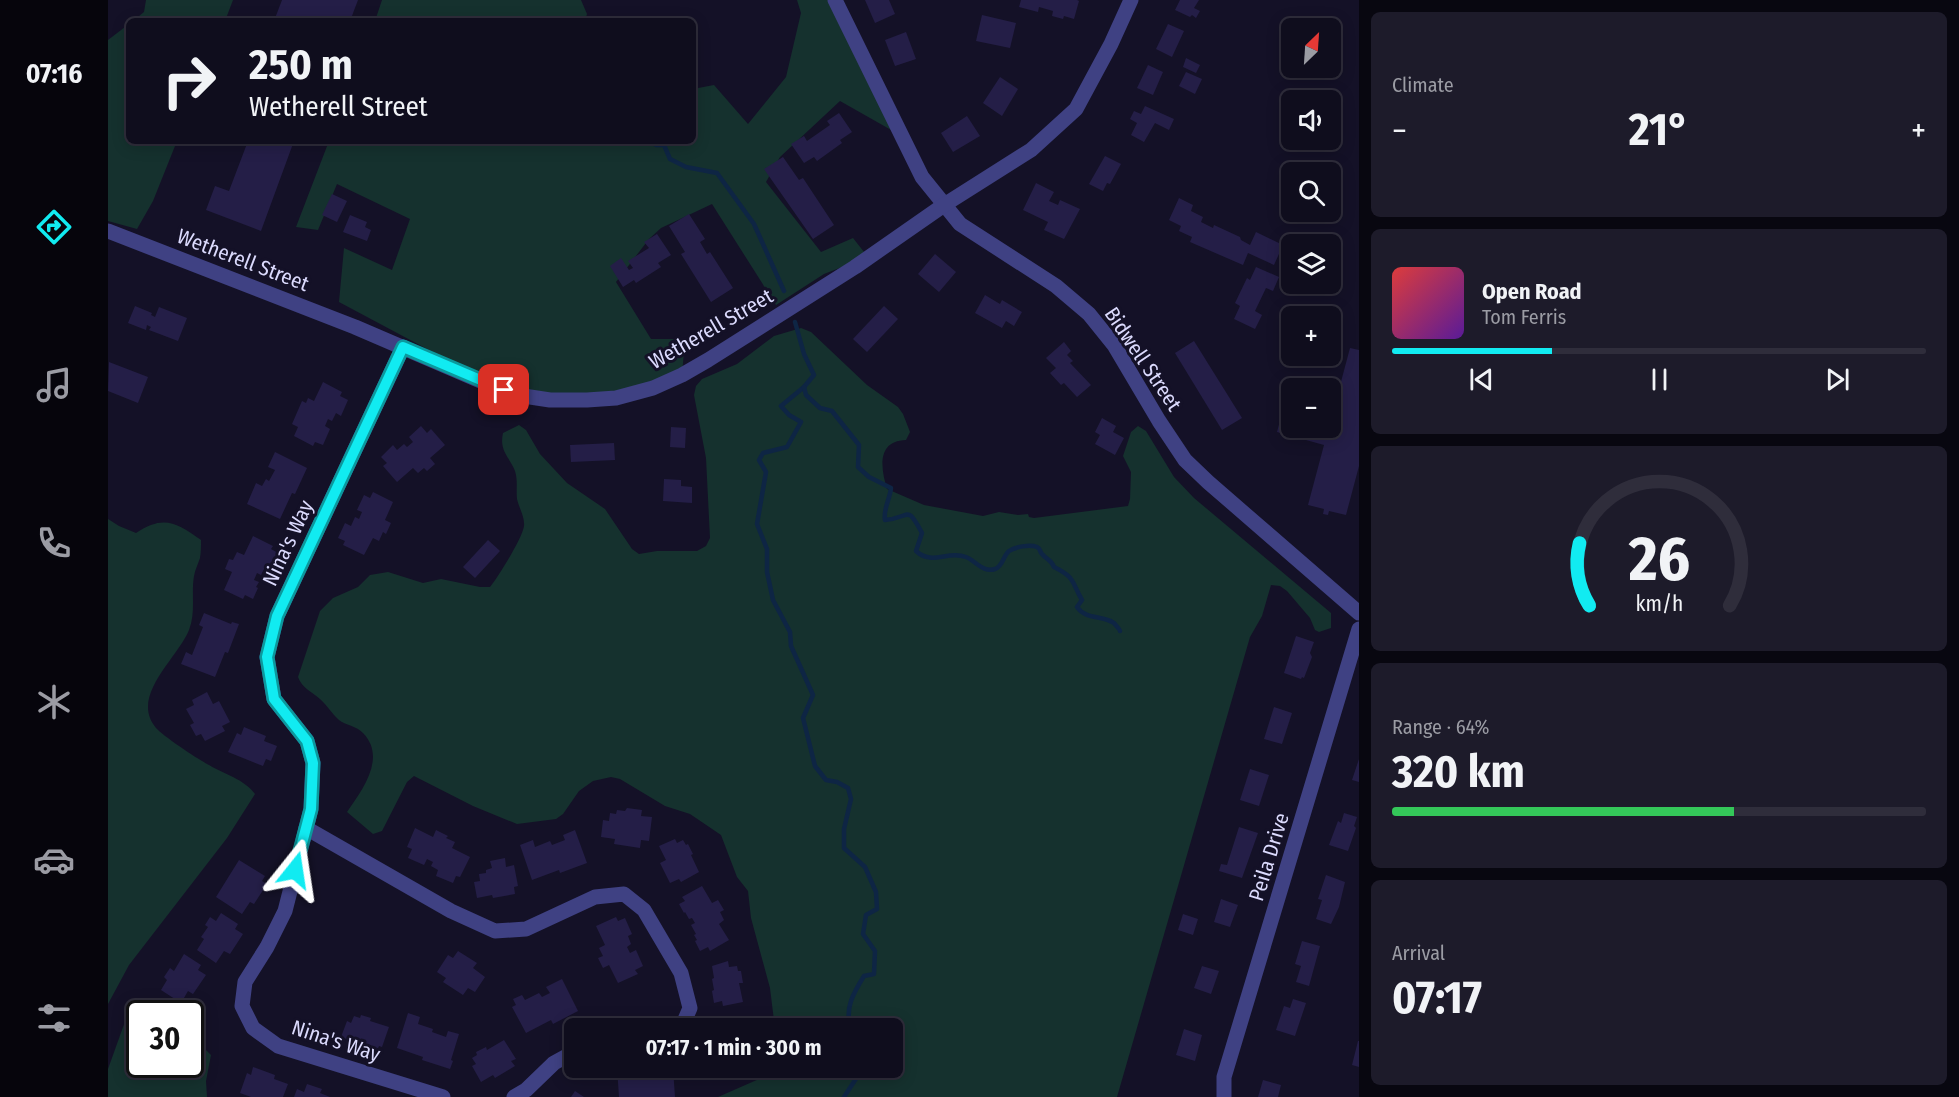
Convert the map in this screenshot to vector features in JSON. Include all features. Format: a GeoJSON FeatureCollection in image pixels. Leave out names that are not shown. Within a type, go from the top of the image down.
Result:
{"type":"FeatureCollection","features":[{"type":"Feature","properties":{"kind":"street","name":"Bidwell Street"},"geometry":{"type":"LineString","coordinates":[[835,0],[922,177],[960,224],[1056,286],[1089,314],[1114,345],[1185,460],[1359,613]]}},
{"type":"Feature","properties":{"kind":"street","name":"Wetherell Street"},"geometry":{"type":"LineString","coordinates":[[108,231],[259,289],[403,347],[490,386],[517,395],[550,400],[587,400],[625,395],[653,388],[672,380],[708,360],[855,267],[944,205],[1031,150],[1076,109],[1111,44],[1131,0]]}},
{"type":"Feature","properties":{"kind":"street","name":"Nina's Way"},"geometry":{"type":"LineString","coordinates":[[403,347],[277,616],[267,657],[274,699],[307,741],[313,763],[311,809],[285,911],[267,947],[245,982],[242,1006],[253,1028],[278,1046],[443,1097]]}},
{"type":"Feature","properties":{"kind":"street","name":"Peila Drive"},"geometry":{"type":"LineString","coordinates":[[1224,1097],[1224,1077],[1359,629]]}},
{"type":"Feature","properties":{"kind":"street"},"geometry":{"type":"LineString","coordinates":[[306,828],[451,911],[495,931],[526,929],[595,897],[624,894],[644,910],[681,973],[690,1008],[686,1018]]}},
{"type":"Feature","properties":{"kind":"street"},"geometry":{"type":"LineString","coordinates":[[514,1097],[526,1090],[554,1063],[564,1058]]}},
{"type":"Feature","properties":{"kind":"green space"},"geometry":{"type":"Polygon","coordinates":[[[146,0],[233,0],[226,18],[137,18],[144,12],[146,0]]]}},
{"type":"Feature","properties":{"kind":"green space"},"geometry":{"type":"Polygon","coordinates":[[[382,0],[581,0],[587,14],[586,18],[376,18],[382,0]]]}},
{"type":"Feature","properties":{"kind":"green space"},"geometry":{"type":"Polygon","coordinates":[[[797,0],[840,0],[900,135],[840,101],[780,157],[766,182],[821,252],[853,238],[868,257],[824,274],[776,305],[712,204],[661,228],[649,239],[616,282],[651,339],[685,339],[682,375],[587,400],[504,390],[339,302],[344,248],[392,270],[410,219],[337,184],[318,230],[296,227],[328,144],[696,144],[696,88],[714,85],[748,124],[786,77],[801,13],[797,0]]]}},
{"type":"Feature","properties":{"kind":"green space"},"geometry":{"type":"Polygon","coordinates":[[[126,26],[126,144],[176,144],[153,201],[137,229],[108,221],[108,40],[126,26]]]}},
{"type":"Feature","properties":{"kind":"green space"},"geometry":{"type":"Polygon","coordinates":[[[801,328],[811,332],[867,385],[898,407],[910,432],[906,440],[890,445],[885,451],[882,465],[887,489],[924,505],[983,516],[999,512],[1028,514],[1029,517],[1034,518],[1128,506],[1131,472],[1123,456],[1131,432],[1138,426],[1146,431],[1174,477],[1194,498],[1331,613],[1331,628],[1319,632],[1315,630],[1310,618],[1287,591],[1280,586],[1271,585],[1262,616],[1250,637],[1117,1097],[718,1097],[760,1078],[903,1078],[903,1018],[774,1018],[770,988],[751,918],[748,891],[737,877],[721,835],[690,814],[665,806],[620,779],[611,777],[593,781],[579,791],[563,814],[556,819],[517,824],[473,806],[414,776],[407,782],[382,831],[373,834],[347,812],[370,774],[373,753],[363,733],[339,720],[323,701],[304,687],[298,677],[320,611],[333,598],[358,587],[370,575],[388,572],[423,583],[441,579],[490,587],[515,548],[524,526],[517,499],[515,471],[502,444],[503,433],[519,425],[526,430],[540,454],[567,483],[605,509],[632,549],[639,554],[657,551],[697,551],[706,546],[710,538],[706,458],[694,395],[696,386],[702,379],[737,364],[774,336],[801,328]]]}},
{"type":"Feature","properties":{"kind":"green space"},"geometry":{"type":"Polygon","coordinates":[[[108,519],[136,533],[154,524],[169,523],[177,525],[201,540],[200,558],[194,576],[193,610],[189,630],[152,690],[148,703],[149,716],[156,728],[181,748],[240,781],[255,794],[227,838],[129,965],[108,1004],[108,519]]]}},
{"type":"Feature","properties":{"kind":"green space"},"geometry":{"type":"Polygon","coordinates":[[[126,1019],[126,1078],[204,1078],[204,1049],[211,1055],[206,1081],[207,1097],[108,1097],[108,1069],[126,1019]]]}},
{"type":"Feature","properties":{"kind":"building"},"geometry":{"type":"Polygon","coordinates":[[[282,0],[358,0],[351,18],[275,18],[282,0]]]}},
{"type":"Feature","properties":{"kind":"building"},"geometry":{"type":"Polygon","coordinates":[[[865,0],[889,0],[895,14],[875,23],[865,0]]]}},
{"type":"Feature","properties":{"kind":"building"},"geometry":{"type":"Polygon","coordinates":[[[1021,0],[1079,1],[1074,19],[1064,16],[1063,19],[1052,16],[1053,11],[1039,7],[1038,12],[1019,7],[1021,0]]]}},
{"type":"Feature","properties":{"kind":"building"},"geometry":{"type":"Polygon","coordinates":[[[1180,0],[1199,0],[1194,8],[1200,11],[1196,18],[1175,10],[1180,0]]]}},
{"type":"Feature","properties":{"kind":"building"},"geometry":{"type":"Polygon","coordinates":[[[982,15],[1016,23],[1010,48],[976,41],[982,15]]]}},
{"type":"Feature","properties":{"kind":"building"},"geometry":{"type":"Polygon","coordinates":[[[1168,24],[1184,31],[1172,57],[1156,49],[1168,24]]]}},
{"type":"Feature","properties":{"kind":"building"},"geometry":{"type":"Polygon","coordinates":[[[906,32],[916,59],[895,66],[885,40],[906,32]]]}},
{"type":"Feature","properties":{"kind":"building"},"geometry":{"type":"Polygon","coordinates":[[[1186,58],[1200,65],[1196,73],[1183,67],[1186,58]]]}},
{"type":"Feature","properties":{"kind":"building"},"geometry":{"type":"Polygon","coordinates":[[[1148,65],[1163,72],[1153,95],[1137,88],[1148,65]]]}},
{"type":"Feature","properties":{"kind":"building"},"geometry":{"type":"Polygon","coordinates":[[[1186,72],[1202,79],[1195,94],[1179,86],[1186,72]]]}},
{"type":"Feature","properties":{"kind":"building"},"geometry":{"type":"Polygon","coordinates":[[[1000,77],[1018,89],[1002,116],[983,103],[1000,77]]]}},
{"type":"Feature","properties":{"kind":"building"},"geometry":{"type":"Polygon","coordinates":[[[1145,106],[1174,119],[1169,130],[1155,123],[1144,142],[1131,135],[1137,123],[1130,119],[1134,111],[1141,114],[1145,106]]]}},
{"type":"Feature","properties":{"kind":"building"},"geometry":{"type":"Polygon","coordinates":[[[839,113],[852,132],[840,140],[842,143],[817,161],[814,157],[804,163],[791,144],[804,136],[807,141],[830,125],[827,121],[839,113]]]}},
{"type":"Feature","properties":{"kind":"building"},"geometry":{"type":"Polygon","coordinates":[[[967,116],[980,136],[953,152],[941,133],[967,116]]]}},
{"type":"Feature","properties":{"kind":"building"},"geometry":{"type":"Polygon","coordinates":[[[247,144],[293,144],[261,231],[206,210],[215,186],[229,191],[247,144]]]}},
{"type":"Feature","properties":{"kind":"building"},"geometry":{"type":"Polygon","coordinates":[[[1105,156],[1121,164],[1110,184],[1107,183],[1103,191],[1089,184],[1105,156]]]}},
{"type":"Feature","properties":{"kind":"building"},"geometry":{"type":"Polygon","coordinates":[[[783,157],[799,180],[803,178],[834,225],[813,239],[764,169],[783,157]]]}},
{"type":"Feature","properties":{"kind":"building"},"geometry":{"type":"Polygon","coordinates":[[[1036,183],[1054,192],[1049,201],[1058,205],[1060,200],[1080,209],[1064,239],[1044,230],[1048,222],[1023,210],[1036,183]]]}},
{"type":"Feature","properties":{"kind":"building"},"geometry":{"type":"Polygon","coordinates":[[[332,194],[347,201],[337,222],[322,215],[332,194]]]}},
{"type":"Feature","properties":{"kind":"building"},"geometry":{"type":"Polygon","coordinates":[[[1179,198],[1193,205],[1191,211],[1203,217],[1201,222],[1213,228],[1214,225],[1240,237],[1250,245],[1256,232],[1281,244],[1281,249],[1274,265],[1248,253],[1243,265],[1190,242],[1192,237],[1179,231],[1181,226],[1169,220],[1179,198]]]}},
{"type":"Feature","properties":{"kind":"building"},"geometry":{"type":"Polygon","coordinates":[[[689,214],[705,239],[700,242],[707,254],[710,252],[733,288],[711,302],[681,254],[685,252],[669,226],[689,214]]]}},
{"type":"Feature","properties":{"kind":"building"},"geometry":{"type":"Polygon","coordinates":[[[350,215],[367,222],[365,227],[371,230],[367,241],[343,232],[350,215]]]}},
{"type":"Feature","properties":{"kind":"building"},"geometry":{"type":"Polygon","coordinates":[[[657,234],[671,255],[658,263],[661,267],[636,283],[634,280],[623,287],[610,266],[621,258],[629,270],[633,268],[628,261],[649,248],[644,242],[657,234]]]}},
{"type":"Feature","properties":{"kind":"building"},"geometry":{"type":"Polygon","coordinates":[[[935,254],[956,272],[939,292],[918,274],[935,254]]]}},
{"type":"Feature","properties":{"kind":"building"},"geometry":{"type":"Polygon","coordinates":[[[1256,267],[1279,277],[1273,291],[1266,288],[1255,311],[1262,315],[1255,329],[1234,319],[1240,306],[1235,303],[1247,278],[1250,280],[1256,267]]]}},
{"type":"Feature","properties":{"kind":"building"},"geometry":{"type":"Polygon","coordinates":[[[985,295],[1000,304],[1002,300],[1022,312],[1014,326],[1006,321],[1002,328],[975,313],[985,295]]]}},
{"type":"Feature","properties":{"kind":"building"},"geometry":{"type":"Polygon","coordinates":[[[135,306],[152,313],[151,315],[155,317],[159,307],[187,318],[178,341],[149,330],[151,327],[147,325],[146,330],[128,323],[135,306]]]}},
{"type":"Feature","properties":{"kind":"building"},"geometry":{"type":"Polygon","coordinates":[[[884,306],[898,319],[867,352],[853,339],[884,306]]]}},
{"type":"Feature","properties":{"kind":"building"},"geometry":{"type":"Polygon","coordinates":[[[1194,341],[1242,418],[1222,430],[1175,353],[1194,341]]]}},
{"type":"Feature","properties":{"kind":"building"},"geometry":{"type":"Polygon","coordinates":[[[1064,342],[1071,351],[1067,355],[1073,361],[1070,363],[1091,385],[1077,397],[1064,383],[1061,385],[1050,373],[1056,368],[1046,358],[1064,342]]]}},
{"type":"Feature","properties":{"kind":"building"},"geometry":{"type":"Polygon","coordinates":[[[1350,348],[1359,350],[1359,466],[1346,515],[1329,511],[1328,515],[1323,514],[1324,509],[1308,505],[1324,445],[1299,438],[1341,438],[1341,382],[1350,348]]]}},
{"type":"Feature","properties":{"kind":"building"},"geometry":{"type":"Polygon","coordinates":[[[109,362],[148,377],[138,403],[108,391],[109,362]]]}},
{"type":"Feature","properties":{"kind":"building"},"geometry":{"type":"Polygon","coordinates":[[[323,382],[342,392],[340,396],[348,400],[341,416],[336,413],[332,421],[328,419],[325,426],[330,429],[323,445],[315,442],[313,446],[294,436],[298,427],[292,424],[302,401],[306,403],[308,398],[314,401],[323,382]]]}},
{"type":"Feature","properties":{"kind":"building"},"geometry":{"type":"Polygon","coordinates":[[[1281,417],[1281,433],[1277,432],[1281,417]]]}},
{"type":"Feature","properties":{"kind":"building"},"geometry":{"type":"Polygon","coordinates":[[[1102,418],[1116,426],[1113,432],[1124,438],[1115,455],[1095,444],[1100,435],[1095,432],[1102,418]]]}},
{"type":"Feature","properties":{"kind":"building"},"geometry":{"type":"Polygon","coordinates":[[[421,426],[427,433],[431,429],[445,445],[430,458],[435,464],[427,471],[424,468],[418,473],[413,468],[397,482],[383,466],[387,463],[381,457],[393,445],[397,450],[404,444],[407,447],[413,442],[409,437],[421,426]]]}},
{"type":"Feature","properties":{"kind":"building"},"geometry":{"type":"Polygon","coordinates":[[[671,427],[686,428],[685,448],[670,447],[671,427]]]}},
{"type":"Feature","properties":{"kind":"building"},"geometry":{"type":"Polygon","coordinates":[[[614,443],[615,460],[571,462],[570,445],[614,443]]]}},
{"type":"Feature","properties":{"kind":"building"},"geometry":{"type":"Polygon","coordinates":[[[275,452],[307,468],[280,519],[247,504],[256,483],[262,486],[266,479],[269,481],[275,470],[268,467],[275,452]]]}},
{"type":"Feature","properties":{"kind":"building"},"geometry":{"type":"Polygon","coordinates":[[[664,479],[681,480],[681,486],[692,487],[692,503],[663,501],[664,479]]]}},
{"type":"Feature","properties":{"kind":"building"},"geometry":{"type":"Polygon","coordinates":[[[373,492],[393,502],[385,520],[391,523],[386,534],[383,532],[379,541],[373,538],[364,555],[343,545],[345,541],[338,538],[345,523],[351,526],[355,517],[359,519],[362,512],[357,510],[364,495],[370,498],[373,492]]]}},
{"type":"Feature","properties":{"kind":"building"},"geometry":{"type":"Polygon","coordinates":[[[253,536],[273,546],[271,549],[278,553],[273,563],[271,562],[268,568],[265,567],[261,575],[257,573],[254,580],[259,582],[253,599],[245,595],[243,599],[224,590],[232,572],[225,569],[229,559],[233,560],[237,552],[244,555],[253,536]]]}},
{"type":"Feature","properties":{"kind":"building"},"geometry":{"type":"Polygon","coordinates":[[[488,540],[500,551],[475,578],[463,567],[488,540]]]}},
{"type":"Feature","properties":{"kind":"building"},"geometry":{"type":"Polygon","coordinates":[[[204,613],[231,624],[232,622],[239,624],[228,653],[225,652],[215,677],[181,664],[186,652],[192,655],[203,627],[199,625],[204,613]]]}},
{"type":"Feature","properties":{"kind":"building"},"geometry":{"type":"Polygon","coordinates":[[[1296,636],[1314,642],[1310,653],[1312,657],[1304,678],[1301,679],[1284,673],[1296,636]]]}},
{"type":"Feature","properties":{"kind":"building"},"geometry":{"type":"Polygon","coordinates":[[[207,692],[213,704],[219,701],[230,722],[222,726],[225,731],[205,741],[201,734],[196,736],[190,725],[194,723],[186,709],[194,705],[192,700],[207,692]]]}},
{"type":"Feature","properties":{"kind":"building"},"geometry":{"type":"Polygon","coordinates":[[[1274,707],[1292,713],[1282,744],[1264,739],[1274,707]]]}},
{"type":"Feature","properties":{"kind":"building"},"geometry":{"type":"Polygon","coordinates":[[[244,727],[266,736],[264,741],[277,746],[271,761],[266,759],[263,766],[228,752],[237,733],[241,735],[244,727]]]}},
{"type":"Feature","properties":{"kind":"building"},"geometry":{"type":"Polygon","coordinates":[[[1359,759],[1359,782],[1352,780],[1359,759]]]}},
{"type":"Feature","properties":{"kind":"building"},"geometry":{"type":"Polygon","coordinates":[[[1250,769],[1269,775],[1259,806],[1240,800],[1250,769]]]}},
{"type":"Feature","properties":{"kind":"building"},"geometry":{"type":"Polygon","coordinates":[[[627,808],[642,810],[641,816],[652,817],[649,841],[641,840],[640,848],[614,844],[615,839],[601,837],[603,820],[609,821],[610,813],[616,814],[617,810],[625,811],[627,808]]]}},
{"type":"Feature","properties":{"kind":"building"},"geometry":{"type":"Polygon","coordinates":[[[1344,813],[1357,817],[1354,826],[1356,828],[1348,851],[1329,845],[1338,821],[1341,823],[1344,813]]]}},
{"type":"Feature","properties":{"kind":"building"},"geometry":{"type":"Polygon","coordinates":[[[1239,827],[1258,833],[1242,878],[1219,871],[1221,864],[1227,865],[1239,827]]]}},
{"type":"Feature","properties":{"kind":"building"},"geometry":{"type":"Polygon","coordinates":[[[415,828],[433,837],[436,830],[448,836],[446,838],[455,842],[452,848],[470,857],[460,877],[456,876],[453,883],[436,876],[438,870],[431,866],[433,862],[427,859],[424,865],[408,858],[412,849],[407,847],[415,828]]]}},
{"type":"Feature","properties":{"kind":"building"},"geometry":{"type":"Polygon","coordinates":[[[575,830],[587,863],[532,880],[520,845],[533,840],[535,847],[550,841],[552,845],[565,840],[563,835],[575,830]]]}},
{"type":"Feature","properties":{"kind":"building"},"geometry":{"type":"Polygon","coordinates":[[[675,839],[677,843],[683,840],[686,845],[688,844],[699,872],[681,882],[679,879],[670,883],[660,863],[666,860],[659,846],[675,839]]]}},
{"type":"Feature","properties":{"kind":"building"},"geometry":{"type":"Polygon","coordinates":[[[505,858],[506,867],[514,865],[518,886],[514,887],[515,894],[477,898],[474,882],[480,881],[479,874],[486,873],[486,870],[492,868],[490,861],[505,858]]]}},
{"type":"Feature","properties":{"kind":"building"},"geometry":{"type":"Polygon","coordinates":[[[239,860],[265,876],[262,881],[267,884],[254,904],[250,902],[242,914],[216,897],[239,860]]]}},
{"type":"Feature","properties":{"kind":"building"},"geometry":{"type":"Polygon","coordinates":[[[1326,875],[1345,882],[1339,907],[1331,924],[1316,919],[1322,900],[1318,899],[1326,875]]]}},
{"type":"Feature","properties":{"kind":"building"},"geometry":{"type":"Polygon","coordinates":[[[702,886],[712,903],[718,900],[724,910],[720,912],[724,920],[719,924],[729,940],[710,951],[708,947],[700,951],[691,925],[695,923],[692,918],[689,919],[679,904],[685,901],[682,897],[702,886]]]}},
{"type":"Feature","properties":{"kind":"building"},"geometry":{"type":"Polygon","coordinates":[[[1221,899],[1238,905],[1230,927],[1214,922],[1221,899]]]}},
{"type":"Feature","properties":{"kind":"building"},"geometry":{"type":"Polygon","coordinates":[[[221,913],[238,924],[235,929],[243,934],[230,954],[224,951],[216,963],[197,950],[204,939],[201,937],[208,927],[205,925],[210,917],[216,921],[221,913]]]}},
{"type":"Feature","properties":{"kind":"building"},"geometry":{"type":"Polygon","coordinates":[[[1183,914],[1198,919],[1193,935],[1178,930],[1183,914]]]}},
{"type":"Feature","properties":{"kind":"building"},"geometry":{"type":"Polygon","coordinates":[[[616,917],[618,921],[625,918],[632,934],[628,936],[631,944],[627,947],[630,953],[636,950],[643,966],[635,970],[638,974],[618,983],[609,965],[603,968],[598,958],[603,956],[599,948],[605,945],[596,926],[616,917]]]}},
{"type":"Feature","properties":{"kind":"building"},"geometry":{"type":"Polygon","coordinates":[[[1302,941],[1320,946],[1309,986],[1296,982],[1301,966],[1295,964],[1302,941]]]}},
{"type":"Feature","properties":{"kind":"building"},"geometry":{"type":"Polygon","coordinates":[[[458,951],[477,963],[473,968],[485,977],[475,992],[468,988],[463,995],[443,982],[446,978],[437,972],[448,955],[453,958],[458,951]]]}},
{"type":"Feature","properties":{"kind":"building"},"geometry":{"type":"Polygon","coordinates":[[[184,954],[201,965],[198,970],[206,975],[193,994],[188,991],[183,1000],[176,1000],[161,990],[167,980],[164,977],[170,968],[174,971],[184,954]]]}},
{"type":"Feature","properties":{"kind":"building"},"geometry":{"type":"Polygon","coordinates":[[[728,961],[729,967],[737,966],[738,971],[741,971],[743,983],[739,983],[743,1002],[723,1006],[722,1001],[714,1003],[712,966],[728,961]]]}},
{"type":"Feature","properties":{"kind":"building"},"geometry":{"type":"Polygon","coordinates":[[[1202,966],[1219,971],[1211,994],[1194,988],[1202,966]]]}},
{"type":"Feature","properties":{"kind":"building"},"geometry":{"type":"Polygon","coordinates":[[[562,979],[578,1011],[553,1024],[551,1020],[526,1033],[512,1007],[516,1005],[513,999],[522,995],[525,1000],[539,993],[542,997],[550,993],[546,987],[562,979]]]}},
{"type":"Feature","properties":{"kind":"building"},"geometry":{"type":"Polygon","coordinates":[[[1293,999],[1306,1003],[1295,1036],[1276,1030],[1284,1006],[1290,1008],[1293,999]]]}},
{"type":"Feature","properties":{"kind":"building"},"geometry":{"type":"Polygon","coordinates":[[[408,1013],[420,1017],[418,1024],[433,1029],[432,1032],[446,1037],[448,1031],[459,1034],[450,1069],[422,1060],[423,1057],[397,1048],[408,1013]]]}},
{"type":"Feature","properties":{"kind":"building"},"geometry":{"type":"Polygon","coordinates":[[[361,1015],[371,1018],[370,1021],[389,1027],[382,1047],[379,1046],[376,1054],[354,1046],[355,1042],[341,1037],[347,1021],[351,1023],[354,1016],[360,1018],[361,1015]]]}},
{"type":"Feature","properties":{"kind":"building"},"geometry":{"type":"Polygon","coordinates":[[[1184,1029],[1202,1035],[1195,1061],[1176,1055],[1184,1029]]]}},
{"type":"Feature","properties":{"kind":"building"},"geometry":{"type":"Polygon","coordinates":[[[504,1040],[516,1059],[511,1061],[515,1066],[495,1078],[493,1075],[481,1082],[472,1066],[476,1064],[472,1058],[477,1055],[476,1052],[486,1047],[487,1050],[504,1040]]]}},
{"type":"Feature","properties":{"kind":"building"},"geometry":{"type":"Polygon","coordinates":[[[1359,1041],[1359,1067],[1352,1065],[1359,1041]]]}},
{"type":"Feature","properties":{"kind":"building"},"geometry":{"type":"Polygon","coordinates":[[[253,1067],[275,1075],[274,1079],[288,1084],[283,1097],[251,1097],[240,1093],[247,1073],[251,1075],[253,1067]]]}},
{"type":"Feature","properties":{"kind":"building"},"geometry":{"type":"Polygon","coordinates":[[[618,1078],[674,1078],[675,1097],[619,1097],[618,1078]]]}},
{"type":"Feature","properties":{"kind":"building"},"geometry":{"type":"Polygon","coordinates":[[[1263,1080],[1281,1085],[1278,1097],[1258,1097],[1263,1080]]]}},
{"type":"Feature","properties":{"kind":"building"},"geometry":{"type":"Polygon","coordinates":[[[307,1084],[322,1089],[320,1093],[330,1097],[294,1097],[297,1089],[304,1092],[307,1084]]]}},
{"type":"Feature","properties":{"kind":"building"},"geometry":{"type":"Polygon","coordinates":[[[575,1091],[584,1097],[571,1097],[575,1091]]]}},
{"type":"Feature","properties":{"kind":"waterway"},"geometry":{"type":"LineString","coordinates":[[654,144],[664,145],[670,159],[686,167],[717,173],[754,224],[784,291]]}},
{"type":"Feature","properties":{"kind":"waterway"},"geometry":{"type":"LineString","coordinates":[[795,322],[804,354],[814,375],[804,387],[781,406],[789,415],[801,422],[787,447],[763,453],[759,460],[766,472],[757,524],[767,549],[767,572],[773,600],[790,632],[791,646],[813,695],[803,718],[815,766],[826,780],[837,782],[848,788],[851,799],[844,829],[844,848],[865,867],[876,892],[877,909],[866,915],[863,934],[875,951],[874,974],[864,976],[853,995],[849,1008],[849,1018]]}},
{"type":"Feature","properties":{"kind":"waterway"},"geometry":{"type":"LineString","coordinates":[[804,387],[806,395],[820,408],[832,411],[859,445],[858,467],[869,477],[891,488],[885,520],[907,515],[913,518],[922,533],[916,551],[934,558],[959,555],[991,570],[1000,566],[1009,551],[1019,547],[1037,547],[1054,567],[1072,580],[1082,600],[1077,607],[1089,616],[1114,623],[1120,631]]}},
{"type":"Feature","properties":{"kind":"waterway"},"geometry":{"type":"LineString","coordinates":[[844,1097],[856,1078]]}},
{"type":"Feature","properties":{"kind":"route"},"geometry":{"type":"LineString","coordinates":[[295,870],[311,809],[313,763],[307,741],[274,699],[267,657],[277,616],[403,347],[490,386],[504,390]]}}]}
